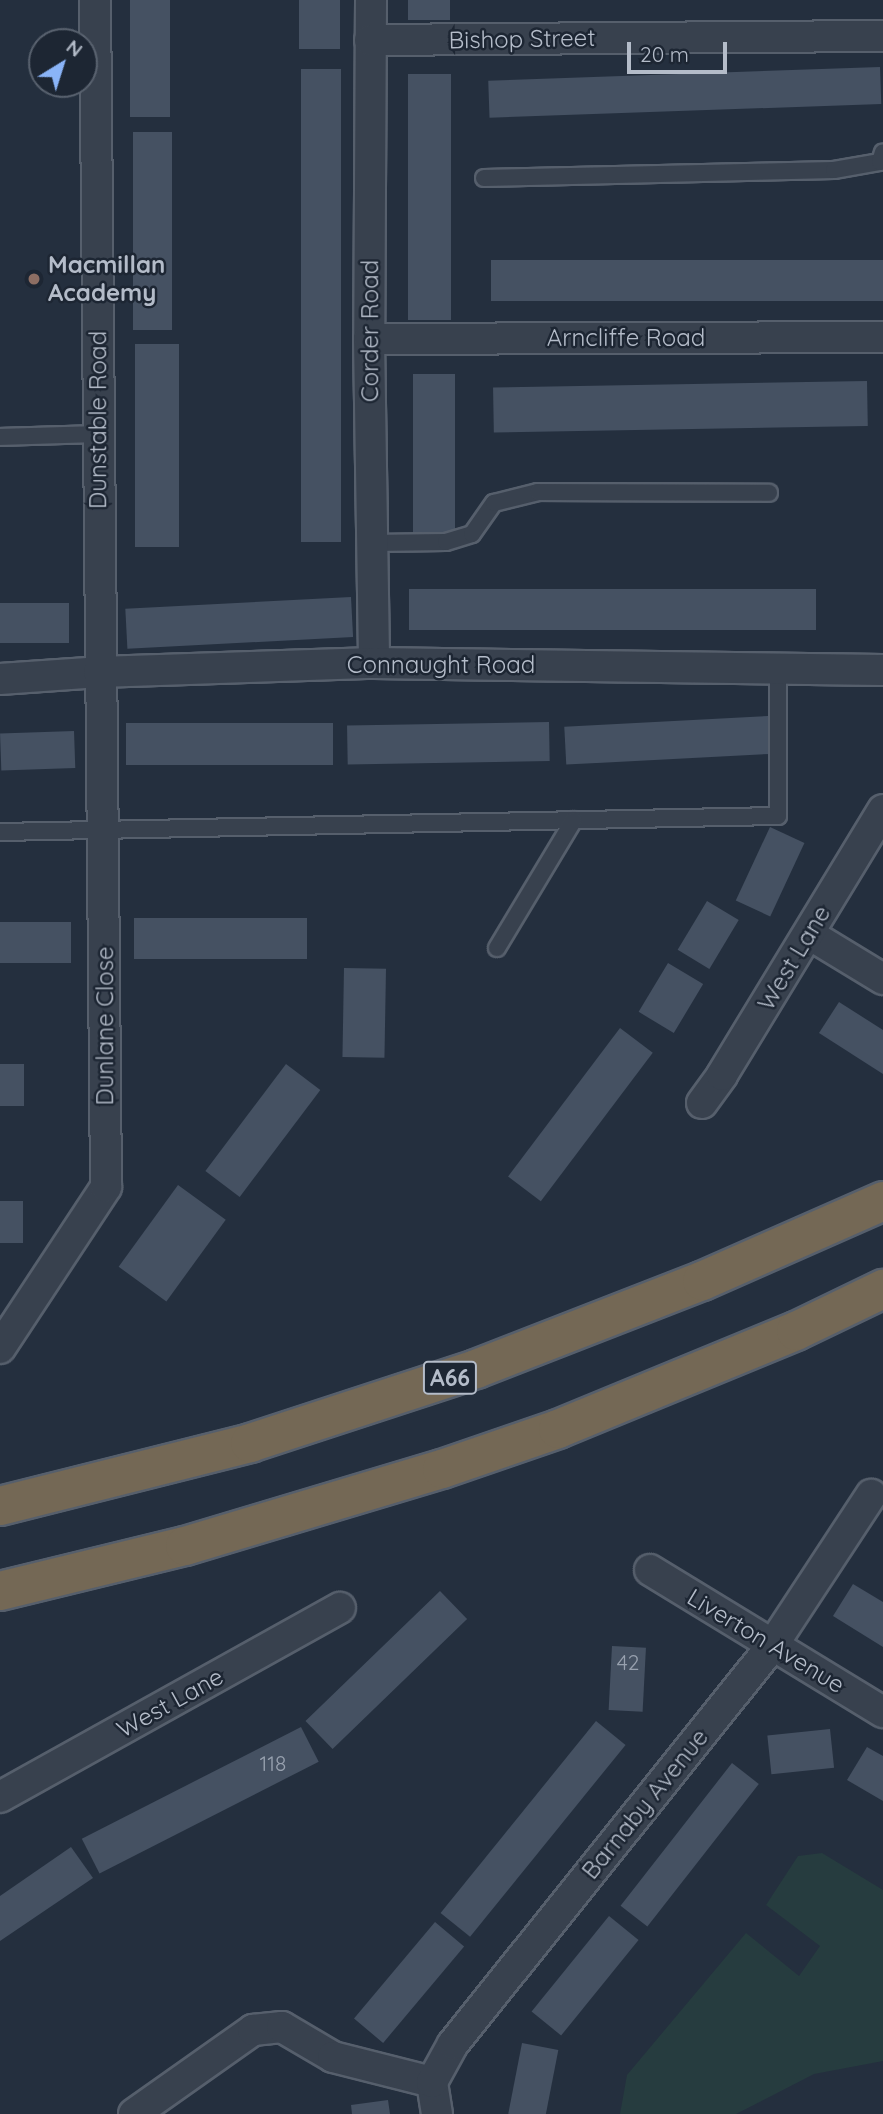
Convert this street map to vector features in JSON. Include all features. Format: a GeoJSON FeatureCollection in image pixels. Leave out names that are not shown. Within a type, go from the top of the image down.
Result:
{"type":"FeatureCollection","features":[{"type":"Feature","properties":{"kind":"highway","name":"A66"},"geometry":{"type":"LineString","coordinates":[[0,1506],[159,1469],[250,1443],[464,1373],[702,1282],[883,1201]]}},
{"type":"Feature","properties":{"kind":"highway"},"geometry":{"type":"LineString","coordinates":[[0,1591],[185,1546],[455,1465],[569,1424],[796,1331],[883,1289]]}},
{"type":"Feature","properties":{"kind":"street","name":"Dunstable Road"},"geometry":{"type":"LineString","coordinates":[[95,0],[99,672]]}},
{"type":"Feature","properties":{"kind":"street","name":"Corder Road"},"geometry":{"type":"LineString","coordinates":[[371,0],[369,339],[374,663]]}},
{"type":"Feature","properties":{"kind":"street","name":"Bishop Street"},"geometry":{"type":"LineString","coordinates":[[370,40],[883,36]]}},
{"type":"Feature","properties":{"kind":"street","name":"Arncliffe Road"},"geometry":{"type":"LineString","coordinates":[[369,339],[883,337]]}},
{"type":"Feature","properties":{"kind":"street","name":"Connaught Road"},"geometry":{"type":"LineString","coordinates":[[0,679],[99,672],[374,663],[883,670]]}},
{"type":"Feature","properties":{"kind":"street","name":"Dunlane Close"},"geometry":{"type":"LineString","coordinates":[[0,1348],[106,1187],[104,830],[99,672]]}},
{"type":"Feature","properties":{"kind":"street","name":"West Lane"},"geometry":{"type":"LineString","coordinates":[[702,1103],[809,934],[883,810]]}},
{"type":"Feature","properties":{"kind":"street"},"geometry":{"type":"LineString","coordinates":[[809,934],[883,979]]}},
{"type":"Feature","properties":{"kind":"street","name":"Barnaby Avenue"},"geometry":{"type":"LineString","coordinates":[[432,2082],[453,2044],[772,1646],[877,1486]]}},
{"type":"Feature","properties":{"kind":"street","name":"Liverton Avenue"},"geometry":{"type":"LineString","coordinates":[[650,1570],[883,1712]]}},
{"type":"Feature","properties":{"kind":"street","name":"West Lane"},"geometry":{"type":"LineString","coordinates":[[0,1797],[340,1608]]}},
{"type":"Feature","properties":{"kind":"street"},"geometry":{"type":"LineString","coordinates":[[134,2114],[253,2030],[282,2027],[332,2057],[432,2082],[437,2114]]}},
{"type":"Feature","properties":{"kind":"lane"},"geometry":{"type":"LineString","coordinates":[[484,178],[834,170],[880,162],[883,152]]}},
{"type":"Feature","properties":{"kind":"lane"},"geometry":{"type":"LineString","coordinates":[[0,437],[98,434]]}},
{"type":"Feature","properties":{"kind":"lane"},"geometry":{"type":"LineString","coordinates":[[372,543],[446,542],[472,534],[494,502],[538,492],[769,494]]}},
{"type":"Feature","properties":{"kind":"lane"},"geometry":{"type":"LineString","coordinates":[[0,832],[778,816],[778,669]]}},
{"type":"Feature","properties":{"kind":"lane"},"geometry":{"type":"LineString","coordinates":[[496,948],[575,820]]}},
{"type":"Feature","properties":{"kind":"green space"},"geometry":{"type":"Polygon","coordinates":[[[822,1853],[883,1890],[883,2061],[814,2074],[736,2114],[620,2114],[627,2075],[746,1933],[799,1976],[820,1946],[766,1905],[798,1856],[822,1853]]]}},
{"type":"Feature","properties":{"kind":"building"},"geometry":{"type":"Polygon","coordinates":[[[130,0],[170,0],[170,117],[130,117],[130,0]]]}},
{"type":"Feature","properties":{"kind":"building"},"geometry":{"type":"Polygon","coordinates":[[[299,0],[340,0],[340,49],[299,49],[299,0]]]}},
{"type":"Feature","properties":{"kind":"building"},"geometry":{"type":"Polygon","coordinates":[[[408,0],[450,0],[450,20],[408,20],[408,0]]]}},
{"type":"Feature","properties":{"kind":"building"},"geometry":{"type":"Polygon","coordinates":[[[880,67],[881,104],[490,118],[488,81],[880,67]]]}},
{"type":"Feature","properties":{"kind":"building"},"geometry":{"type":"Polygon","coordinates":[[[301,69],[341,69],[341,542],[301,542],[301,69]]]}},
{"type":"Feature","properties":{"kind":"building"},"geometry":{"type":"Polygon","coordinates":[[[408,74],[451,74],[451,320],[408,320],[408,74]]]}},
{"type":"Feature","properties":{"kind":"building"},"geometry":{"type":"Polygon","coordinates":[[[133,132],[172,132],[172,330],[133,330],[133,132]]]}},
{"type":"Feature","properties":{"kind":"building"},"geometry":{"type":"Polygon","coordinates":[[[491,260],[883,260],[883,301],[491,301],[491,260]]]}},
{"type":"Feature","properties":{"kind":"building"},"geometry":{"type":"Polygon","coordinates":[[[135,344],[179,344],[179,547],[135,547],[135,344]]]}},
{"type":"Feature","properties":{"kind":"building"},"geometry":{"type":"Polygon","coordinates":[[[413,374],[455,374],[455,540],[413,540],[413,374]]]}},
{"type":"Feature","properties":{"kind":"building"},"geometry":{"type":"Polygon","coordinates":[[[867,381],[868,426],[494,433],[493,388],[867,381]]]}},
{"type":"Feature","properties":{"kind":"building"},"geometry":{"type":"Polygon","coordinates":[[[409,589],[816,589],[816,630],[409,630],[409,589]]]}},
{"type":"Feature","properties":{"kind":"building"},"geometry":{"type":"Polygon","coordinates":[[[351,597],[353,637],[127,649],[125,609],[351,597]]]}},
{"type":"Feature","properties":{"kind":"building"},"geometry":{"type":"Polygon","coordinates":[[[0,603],[69,603],[69,643],[0,643],[0,603]]]}},
{"type":"Feature","properties":{"kind":"building"},"geometry":{"type":"Polygon","coordinates":[[[768,716],[770,754],[566,765],[564,727],[768,716]]]}},
{"type":"Feature","properties":{"kind":"building"},"geometry":{"type":"Polygon","coordinates":[[[549,722],[550,761],[348,765],[347,726],[549,722]]]}},
{"type":"Feature","properties":{"kind":"building"},"geometry":{"type":"Polygon","coordinates":[[[126,723],[333,723],[333,765],[126,765],[126,723]]]}},
{"type":"Feature","properties":{"kind":"building"},"geometry":{"type":"Polygon","coordinates":[[[74,731],[75,768],[1,771],[0,734],[74,731]]]}},
{"type":"Feature","properties":{"kind":"building"},"geometry":{"type":"Polygon","coordinates":[[[770,827],[804,843],[770,916],[736,900],[770,827]]]}},
{"type":"Feature","properties":{"kind":"building"},"geometry":{"type":"Polygon","coordinates":[[[707,901],[739,920],[709,969],[678,950],[707,901]]]}},
{"type":"Feature","properties":{"kind":"building"},"geometry":{"type":"Polygon","coordinates":[[[134,918],[307,918],[307,959],[134,959],[134,918]]]}},
{"type":"Feature","properties":{"kind":"building"},"geometry":{"type":"Polygon","coordinates":[[[0,922],[71,922],[71,963],[0,963],[0,922]]]}},
{"type":"Feature","properties":{"kind":"building"},"geometry":{"type":"Polygon","coordinates":[[[668,963],[703,984],[674,1033],[639,1012],[668,963]]]}},
{"type":"Feature","properties":{"kind":"building"},"geometry":{"type":"Polygon","coordinates":[[[344,968],[386,969],[384,1058],[342,1057],[344,968]]]}},
{"type":"Feature","properties":{"kind":"building"},"geometry":{"type":"Polygon","coordinates":[[[839,1002],[883,1030],[883,1074],[819,1033],[839,1002]]]}},
{"type":"Feature","properties":{"kind":"building"},"geometry":{"type":"Polygon","coordinates":[[[620,1028],[653,1053],[541,1201],[508,1177],[620,1028]]]}},
{"type":"Feature","properties":{"kind":"building"},"geometry":{"type":"Polygon","coordinates":[[[0,1064],[24,1064],[24,1106],[0,1106],[0,1064]]]}},
{"type":"Feature","properties":{"kind":"building"},"geometry":{"type":"Polygon","coordinates":[[[286,1064],[320,1090],[240,1197],[205,1171],[286,1064]]]}},
{"type":"Feature","properties":{"kind":"building"},"geometry":{"type":"Polygon","coordinates":[[[178,1185],[226,1220],[166,1301],[119,1267],[178,1185]]]}},
{"type":"Feature","properties":{"kind":"building"},"geometry":{"type":"Polygon","coordinates":[[[0,1201],[23,1201],[23,1243],[0,1243],[0,1201]]]}},
{"type":"Feature","properties":{"kind":"building"},"geometry":{"type":"Polygon","coordinates":[[[853,1584],[883,1602],[883,1647],[833,1616],[853,1584]]]}},
{"type":"Feature","properties":{"kind":"building"},"geometry":{"type":"Polygon","coordinates":[[[440,1591],[467,1619],[333,1749],[305,1721],[440,1591]]]}},
{"type":"Feature","properties":{"kind":"building"},"geometry":{"type":"Polygon","coordinates":[[[612,1646],[646,1648],[643,1712],[609,1710],[612,1646]]]}},
{"type":"Feature","properties":{"kind":"building"},"geometry":{"type":"Polygon","coordinates":[[[596,1721],[626,1745],[470,1937],[441,1913],[596,1721]]]}},
{"type":"Feature","properties":{"kind":"building"},"geometry":{"type":"Polygon","coordinates":[[[301,1727],[319,1762],[100,1873],[82,1839],[301,1727]]]}},
{"type":"Feature","properties":{"kind":"building"},"geometry":{"type":"Polygon","coordinates":[[[830,1729],[834,1768],[771,1774],[767,1736],[830,1729]]]}},
{"type":"Feature","properties":{"kind":"building"},"geometry":{"type":"Polygon","coordinates":[[[867,1747],[883,1756],[883,1801],[847,1780],[867,1747]]]}},
{"type":"Feature","properties":{"kind":"building"},"geometry":{"type":"Polygon","coordinates":[[[732,1763],[759,1784],[647,1927],[621,1906],[732,1763]]]}},
{"type":"Feature","properties":{"kind":"building"},"geometry":{"type":"Polygon","coordinates":[[[71,1847],[93,1878],[0,1941],[0,1896],[71,1847]]]}},
{"type":"Feature","properties":{"kind":"building"},"geometry":{"type":"Polygon","coordinates":[[[609,1916],[639,1940],[561,2036],[532,2012],[609,1916]]]}},
{"type":"Feature","properties":{"kind":"building"},"geometry":{"type":"Polygon","coordinates":[[[435,1922],[464,1946],[383,2043],[354,2019],[435,1922]]]}},
{"type":"Feature","properties":{"kind":"building"},"geometry":{"type":"Polygon","coordinates":[[[522,2043],[558,2050],[546,2114],[508,2114],[522,2043]]]}},
{"type":"Feature","properties":{"kind":"building"},"geometry":{"type":"Polygon","coordinates":[[[388,2100],[390,2114],[352,2114],[351,2105],[388,2100]]]}},
{"type":"Feature","properties":{"kind":"place","name":"Macmillan Academy"},"geometry":{"type":"Point","coordinates":[34,279]}}]}
